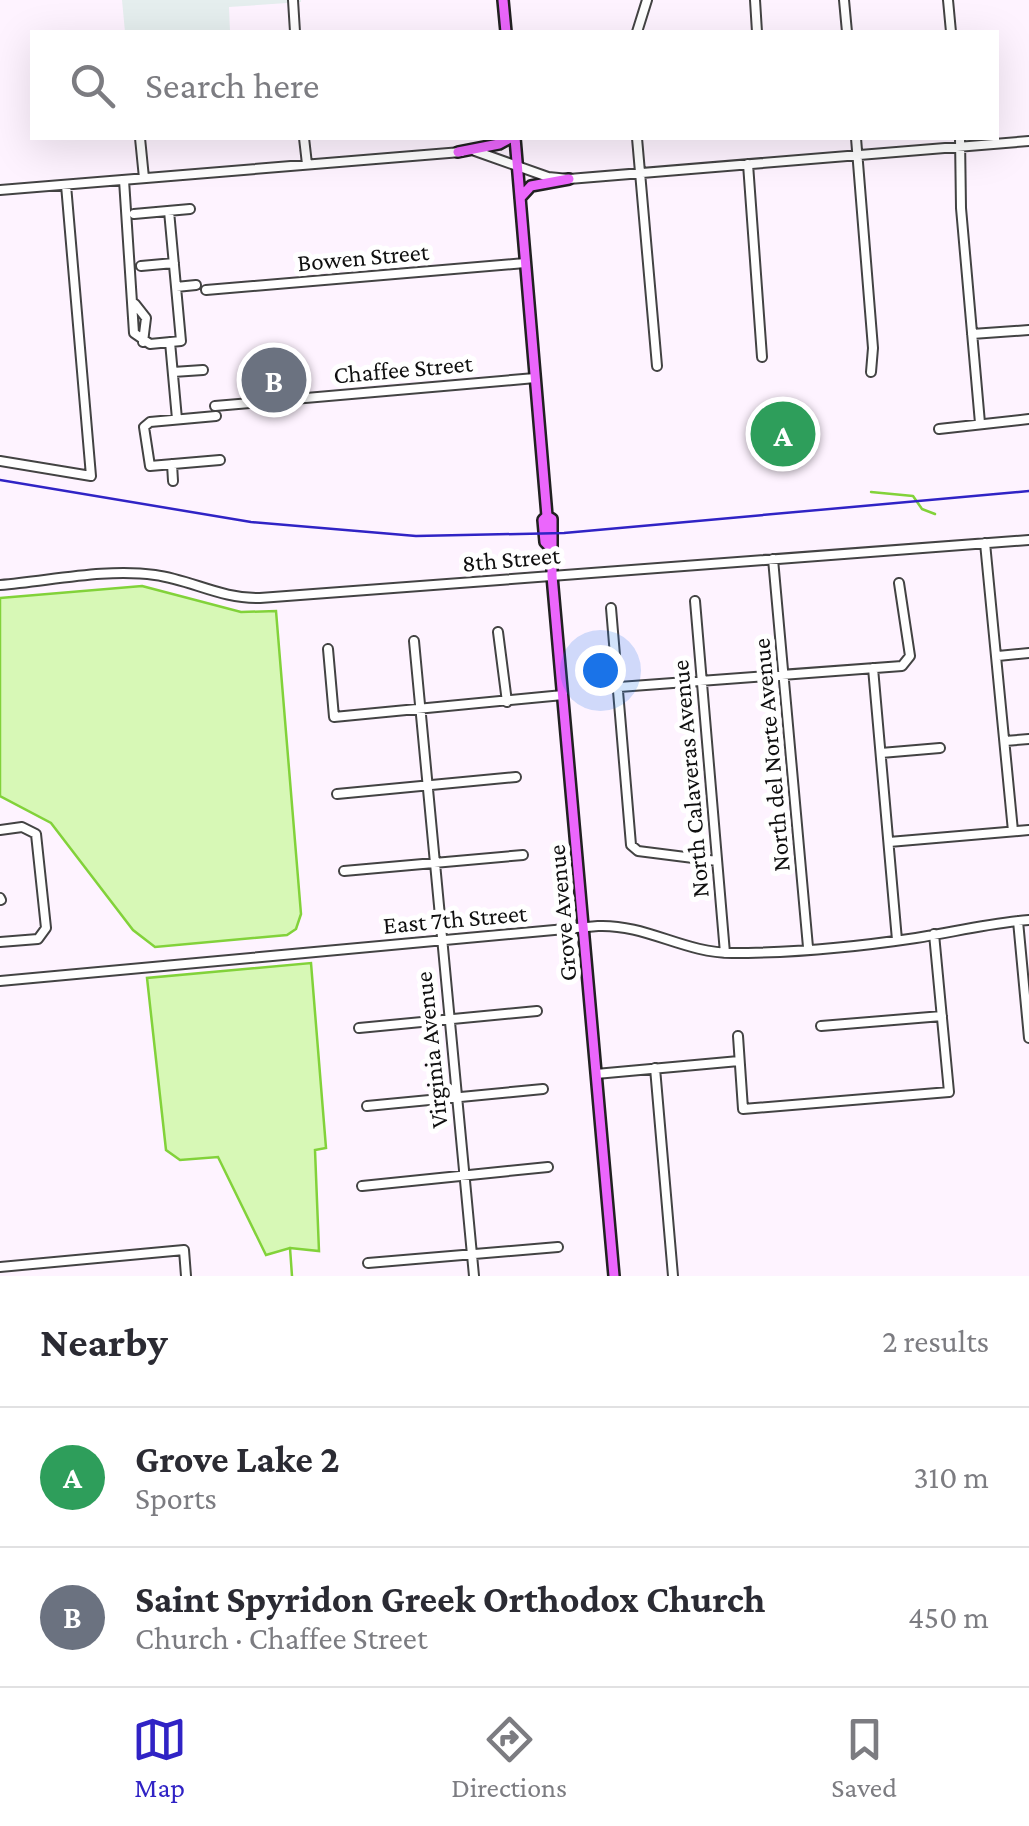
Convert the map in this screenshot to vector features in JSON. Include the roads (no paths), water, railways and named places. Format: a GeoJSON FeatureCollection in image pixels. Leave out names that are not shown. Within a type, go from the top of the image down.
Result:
{"type":"FeatureCollection","features":[{"type":"Feature","properties":{"kind":"main road"},"geometry":{"type":"LineString","coordinates":[[503,0],[506,30]]}},
{"type":"Feature","properties":{"kind":"main road"},"geometry":{"type":"LineString","coordinates":[[458,152],[508,140]]}},
{"type":"Feature","properties":{"kind":"main road","name":"Grove Avenue"},"geometry":{"type":"LineString","coordinates":[[512,140],[518,165],[548,516],[543,520],[545,542],[550,547],[614,1276]]}},
{"type":"Feature","properties":{"kind":"main road"},"geometry":{"type":"LineString","coordinates":[[520,198],[531,186],[568,179]]}},
{"type":"Feature","properties":{"kind":"street"},"geometry":{"type":"LineString","coordinates":[[293,0],[295,30]]}},
{"type":"Feature","properties":{"kind":"street"},"geometry":{"type":"LineString","coordinates":[[638,30],[647,0]]}},
{"type":"Feature","properties":{"kind":"street"},"geometry":{"type":"LineString","coordinates":[[755,0],[757,30]]}},
{"type":"Feature","properties":{"kind":"street"},"geometry":{"type":"LineString","coordinates":[[844,0],[847,30]]}},
{"type":"Feature","properties":{"kind":"street"},"geometry":{"type":"LineString","coordinates":[[948,0],[951,30]]}},
{"type":"Feature","properties":{"kind":"street"},"geometry":{"type":"LineString","coordinates":[[140,140],[144,178]]}},
{"type":"Feature","properties":{"kind":"street"},"geometry":{"type":"LineString","coordinates":[[304,140],[307,164]]}},
{"type":"Feature","properties":{"kind":"street"},"geometry":{"type":"LineString","coordinates":[[637,140],[656,366]]}},
{"type":"Feature","properties":{"kind":"street"},"geometry":{"type":"LineString","coordinates":[[856,140],[873,348],[871,372]]}},
{"type":"Feature","properties":{"kind":"street"},"geometry":{"type":"LineString","coordinates":[[0,190],[458,152],[481,152],[548,177],[568,179],[857,155],[960,142],[1029,141]]}},
{"type":"Feature","properties":{"kind":"street"},"geometry":{"type":"LineString","coordinates":[[960,142],[960,208],[980,422]]}},
{"type":"Feature","properties":{"kind":"street"},"geometry":{"type":"LineString","coordinates":[[748,164],[762,357]]}},
{"type":"Feature","properties":{"kind":"street"},"geometry":{"type":"LineString","coordinates":[[124,180],[135,304],[144,312],[138,325],[143,342],[181,342],[168,211]]}},
{"type":"Feature","properties":{"kind":"street"},"geometry":{"type":"LineString","coordinates":[[0,461],[91,476],[66,184]]}},
{"type":"Feature","properties":{"kind":"street"},"geometry":{"type":"LineString","coordinates":[[134,214],[190,209]]}},
{"type":"Feature","properties":{"kind":"street"},"geometry":{"type":"LineString","coordinates":[[141,266],[174,263]]}},
{"type":"Feature","properties":{"kind":"street","name":"Bowen Street"},"geometry":{"type":"LineString","coordinates":[[206,290],[525,264]]}},
{"type":"Feature","properties":{"kind":"street"},"geometry":{"type":"LineString","coordinates":[[176,286],[196,285]]}},
{"type":"Feature","properties":{"kind":"street"},"geometry":{"type":"LineString","coordinates":[[972,334],[1029,330]]}},
{"type":"Feature","properties":{"kind":"street"},"geometry":{"type":"LineString","coordinates":[[170,342],[177,419]]}},
{"type":"Feature","properties":{"kind":"street"},"geometry":{"type":"LineString","coordinates":[[172,372],[203,370]]}},
{"type":"Feature","properties":{"kind":"street","name":"Chaffee Street"},"geometry":{"type":"LineString","coordinates":[[215,406],[536,378]]}},
{"type":"Feature","properties":{"kind":"street"},"geometry":{"type":"LineString","coordinates":[[216,416],[150,422],[144,428],[148,462],[220,460]]}},
{"type":"Feature","properties":{"kind":"street"},"geometry":{"type":"LineString","coordinates":[[939,429],[1029,419]]}},
{"type":"Feature","properties":{"kind":"street"},"geometry":{"type":"LineString","coordinates":[[172,464],[173,481]]}},
{"type":"Feature","properties":{"kind":"street","name":"8th Street"},"geometry":{"type":"LineString","coordinates":[[0,586],[138,573],[245,598],[1029,540]]}},
{"type":"Feature","properties":{"kind":"street"},"geometry":{"type":"LineString","coordinates":[[985,543],[1013,832]]}},
{"type":"Feature","properties":{"kind":"street","name":"North del Norte Avenue"},"geometry":{"type":"LineString","coordinates":[[773,559],[808,947]]}},
{"type":"Feature","properties":{"kind":"street"},"geometry":{"type":"LineString","coordinates":[[619,687],[908,662],[899,583]]}},
{"type":"Feature","properties":{"kind":"street","name":"North Calaveras Avenue"},"geometry":{"type":"LineString","coordinates":[[695,601],[725,953]]}},
{"type":"Feature","properties":{"kind":"street"},"geometry":{"type":"LineString","coordinates":[[611,608],[632,844],[638,851],[717,861]]}},
{"type":"Feature","properties":{"kind":"street"},"geometry":{"type":"LineString","coordinates":[[498,632],[507,702]]}},
{"type":"Feature","properties":{"kind":"street","name":"Virginia Avenue"},"geometry":{"type":"LineString","coordinates":[[414,642],[474,1276]]}},
{"type":"Feature","properties":{"kind":"street"},"geometry":{"type":"LineString","coordinates":[[328,650],[334,717],[563,696]]}},
{"type":"Feature","properties":{"kind":"street"},"geometry":{"type":"LineString","coordinates":[[998,656],[1029,653]]}},
{"type":"Feature","properties":{"kind":"street"},"geometry":{"type":"LineString","coordinates":[[873,668],[897,940]]}},
{"type":"Feature","properties":{"kind":"street"},"geometry":{"type":"LineString","coordinates":[[1005,742],[1029,740]]}},
{"type":"Feature","properties":{"kind":"street"},"geometry":{"type":"LineString","coordinates":[[881,753],[940,748]]}},
{"type":"Feature","properties":{"kind":"street"},"geometry":{"type":"LineString","coordinates":[[337,794],[516,777]]}},
{"type":"Feature","properties":{"kind":"street"},"geometry":{"type":"LineString","coordinates":[[0,830],[22,827],[36,834],[44,935],[0,942]]}},
{"type":"Feature","properties":{"kind":"street"},"geometry":{"type":"LineString","coordinates":[[889,842],[1029,830]]}},
{"type":"Feature","properties":{"kind":"street"},"geometry":{"type":"LineString","coordinates":[[344,871],[523,855]]}},
{"type":"Feature","properties":{"kind":"street","name":"East 7th Street"},"geometry":{"type":"LineString","coordinates":[[0,980],[584,928],[630,927],[725,953],[897,940],[1029,920]]}},
{"type":"Feature","properties":{"kind":"street"},"geometry":{"type":"LineString","coordinates":[[1018,921],[1029,1038]]}},
{"type":"Feature","properties":{"kind":"street"},"geometry":{"type":"LineString","coordinates":[[738,1036],[743,1109],[949,1092],[934,934]]}},
{"type":"Feature","properties":{"kind":"street"},"geometry":{"type":"LineString","coordinates":[[358,1028],[536,1012]]}},
{"type":"Feature","properties":{"kind":"street"},"geometry":{"type":"LineString","coordinates":[[821,1026],[942,1016]]}},
{"type":"Feature","properties":{"kind":"street"},"geometry":{"type":"LineString","coordinates":[[596,1074],[739,1061]]}},
{"type":"Feature","properties":{"kind":"street"},"geometry":{"type":"LineString","coordinates":[[655,1068],[673,1276]]}},
{"type":"Feature","properties":{"kind":"street"},"geometry":{"type":"LineString","coordinates":[[367,1106],[543,1090]]}},
{"type":"Feature","properties":{"kind":"street"},"geometry":{"type":"LineString","coordinates":[[362,1186],[548,1167]]}},
{"type":"Feature","properties":{"kind":"street"},"geometry":{"type":"LineString","coordinates":[[368,1263],[558,1246]]}},
{"type":"Feature","properties":{"kind":"street"},"geometry":{"type":"LineString","coordinates":[[0,1267],[184,1250],[186,1276]]}},
{"type":"Feature","properties":{"kind":"waterway"},"geometry":{"type":"LineString","coordinates":[[871,492],[913,496],[922,509],[935,514]]}},
{"type":"Feature","properties":{"kind":"waterway"},"geometry":{"type":"LineString","coordinates":[[290,1248],[292,1276]]}},
{"type":"Feature","properties":{"kind":"railway"},"geometry":{"type":"LineString","coordinates":[[0,480],[251,522],[416,536],[564,533],[1029,491]]}},
{"type":"Feature","properties":{"kind":"place","name":"Saint Spyridon Greek Orthodox Church"},"geometry":{"type":"Point","coordinates":[274,380]}},
{"type":"Feature","properties":{"kind":"place","name":"Grove Lake 2"},"geometry":{"type":"Point","coordinates":[783,434]}}]}
